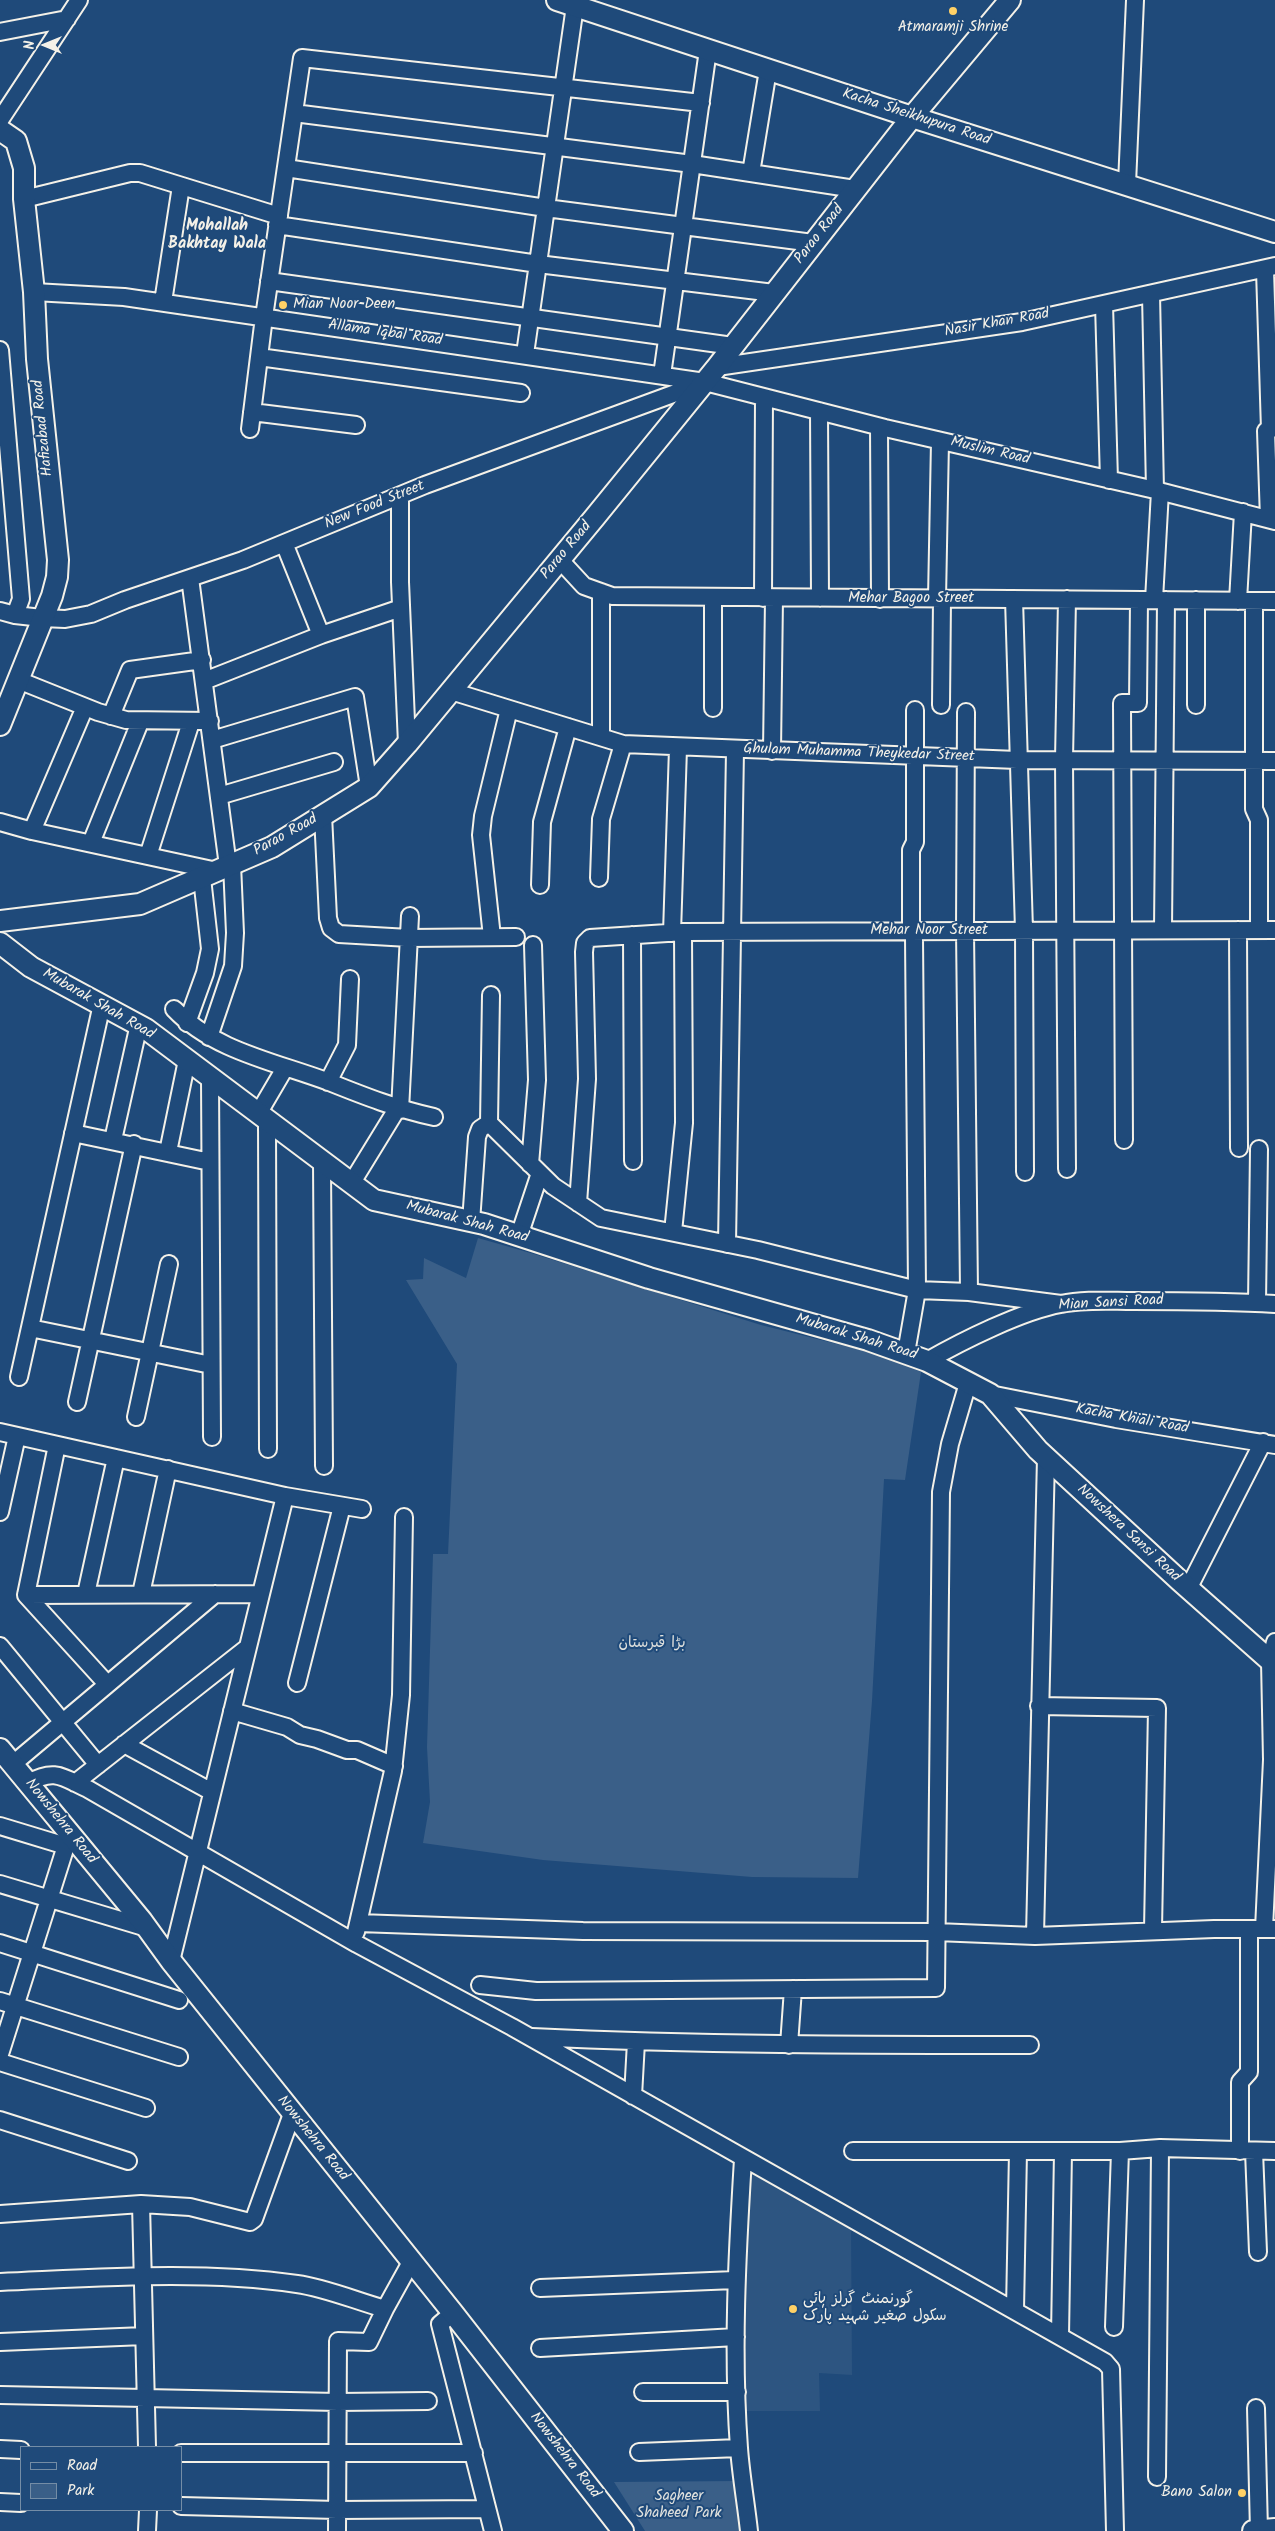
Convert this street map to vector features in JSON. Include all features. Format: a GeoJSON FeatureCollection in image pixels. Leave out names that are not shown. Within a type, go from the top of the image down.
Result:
{"type":"FeatureCollection","features":[{"type":"Feature","properties":{"kind":"main road","name":"Parao Road"},"geometry":{"type":"LineString","coordinates":[[0,921],[140,904],[272,847],[369,786],[407,744],[560,560],[711,374],[912,117],[1010,0]]}},
{"type":"Feature","properties":{"kind":"main road","name":"Kacha Sheikhupura Road"},"geometry":{"type":"LineString","coordinates":[[566,3],[912,117],[1275,232]]}},
{"type":"Feature","properties":{"kind":"main road","name":"Hafizabad Road"},"geometry":{"type":"LineString","coordinates":[[0,130],[16,141],[24,168],[24,199],[34,292],[36,358],[58,560],[57,577],[0,725]]}},
{"type":"Feature","properties":{"kind":"main road","name":"Mubarak Shah Road"},"geometry":{"type":"LineString","coordinates":[[0,943],[31,967],[139,1024],[374,1200],[471,1222],[649,1278],[858,1337],[927,1361],[990,1394]]}},
{"type":"Feature","properties":{"kind":"main road","name":"Nowshera Sansi Road"},"geometry":{"type":"LineString","coordinates":[[990,1394],[1046,1457],[1188,1589],[1273,1656]]}},
{"type":"Feature","properties":{"kind":"main road","name":"Nowshehra Road"},"geometry":{"type":"LineString","coordinates":[[0,1748],[28,1783],[68,1840],[147,1928],[292,2114],[453,2313],[623,2531]]}},
{"type":"Feature","properties":{"kind":"main road"},"geometry":{"type":"LineString","coordinates":[[1254,2531],[1275,2529]]}},
{"type":"Feature","properties":{"kind":"street"},"geometry":{"type":"LineString","coordinates":[[0,120],[79,0]]}},
{"type":"Feature","properties":{"kind":"street"},"geometry":{"type":"LineString","coordinates":[[1127,184],[1134,0]]}},
{"type":"Feature","properties":{"kind":"street"},"geometry":{"type":"LineString","coordinates":[[524,354],[563,88],[566,3]]}},
{"type":"Feature","properties":{"kind":"street"},"geometry":{"type":"LineString","coordinates":[[0,32],[67,19]]}},
{"type":"Feature","properties":{"kind":"street"},"geometry":{"type":"LineString","coordinates":[[662,375],[708,50]]}},
{"type":"Feature","properties":{"kind":"street"},"geometry":{"type":"LineString","coordinates":[[250,429],[269,281],[302,58],[701,103]]}},
{"type":"Feature","properties":{"kind":"street"},"geometry":{"type":"LineString","coordinates":[[751,173],[768,70]]}},
{"type":"Feature","properties":{"kind":"street"},"geometry":{"type":"LineString","coordinates":[[294,113],[692,164],[856,189]]}},
{"type":"Feature","properties":{"kind":"street"},"geometry":{"type":"LineString","coordinates":[[286,168],[546,208],[813,243]]}},
{"type":"Feature","properties":{"kind":"street"},"geometry":{"type":"LineString","coordinates":[[24,199],[130,173],[140,173],[278,221],[538,264],[774,293]]}},
{"type":"Feature","properties":{"kind":"street"},"geometry":{"type":"LineString","coordinates":[[163,302],[181,186]]}},
{"type":"Feature","properties":{"kind":"street"},"geometry":{"type":"LineString","coordinates":[[1270,268],[1270,430],[1266,431],[1272,520]]}},
{"type":"Feature","properties":{"kind":"street","name":"Nasir Khan Road"},"geometry":{"type":"LineString","coordinates":[[711,374],[1022,322],[1270,268]]}},
{"type":"Feature","properties":{"kind":"street"},"geometry":{"type":"LineString","coordinates":[[269,281],[733,346]]}},
{"type":"Feature","properties":{"kind":"street","name":"Allama Iqbal Road"},"geometry":{"type":"LineString","coordinates":[[34,292],[110,295],[163,302],[662,375],[711,374]]}},
{"type":"Feature","properties":{"kind":"street"},"geometry":{"type":"LineString","coordinates":[[1124,1140],[1122,703],[1138,702],[1153,600],[1158,490],[1151,294]]}},
{"type":"Feature","properties":{"kind":"street"},"geometry":{"type":"LineString","coordinates":[[1104,304],[1110,480]]}},
{"type":"Feature","properties":{"kind":"street"},"geometry":{"type":"LineString","coordinates":[[0,350],[2,408],[10,444],[22,599],[8,613]]}},
{"type":"Feature","properties":{"kind":"street"},"geometry":{"type":"LineString","coordinates":[[259,357],[521,392]]}},
{"type":"Feature","properties":{"kind":"street","name":"Muslim Road"},"geometry":{"type":"LineString","coordinates":[[711,374],[764,397],[879,427],[1158,490],[1272,520]]}},
{"type":"Feature","properties":{"kind":"street","name":"New Food Street"},"geometry":{"type":"LineString","coordinates":[[8,613],[65,619],[91,614],[284,543],[711,374]]}},
{"type":"Feature","properties":{"kind":"street"},"geometry":{"type":"LineString","coordinates":[[764,397],[772,751]]}},
{"type":"Feature","properties":{"kind":"street"},"geometry":{"type":"LineString","coordinates":[[819,411],[820,598]]}},
{"type":"Feature","properties":{"kind":"street"},"geometry":{"type":"LineString","coordinates":[[252,412],[356,425]]}},
{"type":"Feature","properties":{"kind":"street"},"geometry":{"type":"LineString","coordinates":[[879,427],[880,598]]}},
{"type":"Feature","properties":{"kind":"street"},"geometry":{"type":"LineString","coordinates":[[940,441],[941,704]]}},
{"type":"Feature","properties":{"kind":"street"},"geometry":{"type":"LineString","coordinates":[[400,496],[401,608],[407,744]]}},
{"type":"Feature","properties":{"kind":"street"},"geometry":{"type":"LineString","coordinates":[[1243,512],[1254,761],[1254,809],[1259,820],[1267,930]]}},
{"type":"Feature","properties":{"kind":"street"},"geometry":{"type":"LineString","coordinates":[[284,543],[321,635]]}},
{"type":"Feature","properties":{"kind":"street","name":"Mehar Bagoo Street"},"geometry":{"type":"LineString","coordinates":[[560,560],[584,586],[612,596],[1275,601]]}},
{"type":"Feature","properties":{"kind":"street"},"geometry":{"type":"LineString","coordinates":[[187,1023],[205,973],[220,870],[219,796],[190,578]]}},
{"type":"Feature","properties":{"kind":"street"},"geometry":{"type":"LineString","coordinates":[[600,592],[601,738]]}},
{"type":"Feature","properties":{"kind":"street"},"geometry":{"type":"LineString","coordinates":[[713,597],[713,708]]}},
{"type":"Feature","properties":{"kind":"street"},"geometry":{"type":"LineString","coordinates":[[1014,599],[1017,760],[1024,930],[1025,1172]]}},
{"type":"Feature","properties":{"kind":"street"},"geometry":{"type":"LineString","coordinates":[[1066,599],[1064,760],[1067,1169]]}},
{"type":"Feature","properties":{"kind":"street"},"geometry":{"type":"LineString","coordinates":[[1153,600],[1165,761],[1163,930]]}},
{"type":"Feature","properties":{"kind":"street"},"geometry":{"type":"LineString","coordinates":[[1196,600],[1196,705]]}},
{"type":"Feature","properties":{"kind":"street"},"geometry":{"type":"LineString","coordinates":[[204,681],[321,635],[401,608]]}},
{"type":"Feature","properties":{"kind":"street"},"geometry":{"type":"LineString","coordinates":[[111,716],[130,670],[202,660]]}},
{"type":"Feature","properties":{"kind":"street"},"geometry":{"type":"LineString","coordinates":[[18,680],[111,716],[140,722],[210,721]]}},
{"type":"Feature","properties":{"kind":"street","name":"Ghulam Muhamma Theykedar Street"},"geometry":{"type":"LineString","coordinates":[[451,691],[623,744],[678,748],[1017,760],[1275,761]]}},
{"type":"Feature","properties":{"kind":"street"},"geometry":{"type":"LineString","coordinates":[[212,740],[355,697],[369,786]]}},
{"type":"Feature","properties":{"kind":"street"},"geometry":{"type":"LineString","coordinates":[[32,831],[85,707]]}},
{"type":"Feature","properties":{"kind":"street"},"geometry":{"type":"LineString","coordinates":[[492,937],[481,835],[483,816],[509,709]]}},
{"type":"Feature","properties":{"kind":"street"},"geometry":{"type":"LineString","coordinates":[[906,1353],[917,1290],[914,937],[911,931],[911,850],[915,842],[915,710]]}},
{"type":"Feature","properties":{"kind":"street"},"geometry":{"type":"LineString","coordinates":[[966,712],[965,930],[969,1292]]}},
{"type":"Feature","properties":{"kind":"street"},"geometry":{"type":"LineString","coordinates":[[91,843],[140,722]]}},
{"type":"Feature","properties":{"kind":"street"},"geometry":{"type":"LineString","coordinates":[[148,856],[191,722]]}},
{"type":"Feature","properties":{"kind":"street"},"geometry":{"type":"LineString","coordinates":[[540,885],[542,822],[568,727]]}},
{"type":"Feature","properties":{"kind":"street"},"geometry":{"type":"LineString","coordinates":[[599,878],[601,819],[623,744]]}},
{"type":"Feature","properties":{"kind":"street"},"geometry":{"type":"LineString","coordinates":[[673,1232],[684,1123],[677,932],[678,748]]}},
{"type":"Feature","properties":{"kind":"street"},"geometry":{"type":"LineString","coordinates":[[727,1244],[734,750]]}},
{"type":"Feature","properties":{"kind":"street"},"geometry":{"type":"LineString","coordinates":[[219,796],[334,762]]}},
{"type":"Feature","properties":{"kind":"street"},"geometry":{"type":"LineString","coordinates":[[323,815],[326,907],[332,928],[339,934],[408,938],[516,937]]}},
{"type":"Feature","properties":{"kind":"street"},"geometry":{"type":"LineString","coordinates":[[0,822],[32,831],[220,870]]}},
{"type":"Feature","properties":{"kind":"street"},"geometry":{"type":"LineString","coordinates":[[209,1037],[234,966],[236,933],[220,870]]}},
{"type":"Feature","properties":{"kind":"street"},"geometry":{"type":"LineString","coordinates":[[352,1184],[399,1110],[410,916]]}},
{"type":"Feature","properties":{"kind":"street"},"geometry":{"type":"LineString","coordinates":[[1238,930],[1239,1148]]}},
{"type":"Feature","properties":{"kind":"street","name":"Mehar Noor Street"},"geometry":{"type":"LineString","coordinates":[[578,1203],[587,1079],[585,943],[590,938],[677,932],[1267,930]]}},
{"type":"Feature","properties":{"kind":"street"},"geometry":{"type":"LineString","coordinates":[[632,935],[633,1161]]}},
{"type":"Feature","properties":{"kind":"street"},"geometry":{"type":"LineString","coordinates":[[519,1236],[535,1169],[537,1080],[533,945]]}},
{"type":"Feature","properties":{"kind":"street"},"geometry":{"type":"LineString","coordinates":[[328,1082],[347,1045],[350,979]]}},
{"type":"Feature","properties":{"kind":"street"},"geometry":{"type":"LineString","coordinates":[[491,995],[489,1124],[553,1186],[601,1218],[727,1244],[917,1290],[969,1292],[1061,1304]]}},
{"type":"Feature","properties":{"kind":"street"},"geometry":{"type":"LineString","coordinates":[[19,1377],[102,1004]]}},
{"type":"Feature","properties":{"kind":"street"},"geometry":{"type":"LineString","coordinates":[[174,1009],[187,1023],[209,1037],[285,1068],[328,1082],[399,1110],[434,1117]]}},
{"type":"Feature","properties":{"kind":"street"},"geometry":{"type":"LineString","coordinates":[[113,1140],[139,1024]]}},
{"type":"Feature","properties":{"kind":"street"},"geometry":{"type":"LineString","coordinates":[[168,1152],[187,1060]]}},
{"type":"Feature","properties":{"kind":"street"},"geometry":{"type":"LineString","coordinates":[[268,1449],[262,1117],[285,1068]]}},
{"type":"Feature","properties":{"kind":"street"},"geometry":{"type":"LineString","coordinates":[[210,1078],[212,1437]]}},
{"type":"Feature","properties":{"kind":"street"},"geometry":{"type":"LineString","coordinates":[[471,1222],[477,1137],[480,1129],[489,1124]]}},
{"type":"Feature","properties":{"kind":"street"},"geometry":{"type":"LineString","coordinates":[[73,1133],[134,1144],[210,1162]]}},
{"type":"Feature","properties":{"kind":"street"},"geometry":{"type":"LineString","coordinates":[[76,1402],[134,1144]]}},
{"type":"Feature","properties":{"kind":"street"},"geometry":{"type":"LineString","coordinates":[[1257,1303],[1258,1149]]}},
{"type":"Feature","properties":{"kind":"street"},"geometry":{"type":"LineString","coordinates":[[322,1162],[324,1466]]}},
{"type":"Feature","properties":{"kind":"street"},"geometry":{"type":"LineString","coordinates":[[136,1418],[169,1264]]}},
{"type":"Feature","properties":{"kind":"street","name":"Mian Sansi Road"},"geometry":{"type":"LineString","coordinates":[[927,1361],[957,1344],[1026,1315],[1061,1304],[1103,1301],[1275,1304]]}},
{"type":"Feature","properties":{"kind":"street"},"geometry":{"type":"LineString","coordinates":[[30,1328],[211,1366]]}},
{"type":"Feature","properties":{"kind":"street"},"geometry":{"type":"LineString","coordinates":[[480,1985],[536,1991],[936,1988],[941,1492],[950,1444],[968,1383]]}},
{"type":"Feature","properties":{"kind":"street","name":"Kacha Khiali Road"},"geometry":{"type":"LineString","coordinates":[[990,1394],[1116,1419],[1269,1444]]}},
{"type":"Feature","properties":{"kind":"street"},"geometry":{"type":"LineString","coordinates":[[0,1432],[285,1496],[362,1509]]}},
{"type":"Feature","properties":{"kind":"street"},"geometry":{"type":"LineString","coordinates":[[0,1512],[17,1436]]}},
{"type":"Feature","properties":{"kind":"street"},"geometry":{"type":"LineString","coordinates":[[1188,1589],[1269,1444]]}},
{"type":"Feature","properties":{"kind":"street"},"geometry":{"type":"LineString","coordinates":[[26,1594],[57,1445]]}},
{"type":"Feature","properties":{"kind":"street"},"geometry":{"type":"LineString","coordinates":[[1035,1936],[1046,1457]]}},
{"type":"Feature","properties":{"kind":"street"},"geometry":{"type":"LineString","coordinates":[[86,1594],[116,1458]]}},
{"type":"Feature","properties":{"kind":"street"},"geometry":{"type":"LineString","coordinates":[[141,1594],[168,1470]]}},
{"type":"Feature","properties":{"kind":"street"},"geometry":{"type":"LineString","coordinates":[[171,1961],[285,1496]]}},
{"type":"Feature","properties":{"kind":"street"},"geometry":{"type":"LineString","coordinates":[[297,1683],[342,1506]]}},
{"type":"Feature","properties":{"kind":"street"},"geometry":{"type":"LineString","coordinates":[[352,1941],[359,1923],[394,1766],[401,1695],[404,1517]]}},
{"type":"Feature","properties":{"kind":"street"},"geometry":{"type":"LineString","coordinates":[[26,1594],[261,1594]]}},
{"type":"Feature","properties":{"kind":"street"},"geometry":{"type":"LineString","coordinates":[[26,1594],[107,1684]]}},
{"type":"Feature","properties":{"kind":"street"},"geometry":{"type":"LineString","coordinates":[[13,1764],[215,1594]]}},
{"type":"Feature","properties":{"kind":"street"},"geometry":{"type":"LineString","coordinates":[[0,1646],[98,1765]]}},
{"type":"Feature","properties":{"kind":"street"},"geometry":{"type":"LineString","coordinates":[[75,1783],[248,1646]]}},
{"type":"Feature","properties":{"kind":"street"},"geometry":{"type":"LineString","coordinates":[[1258,2252],[1240,2082],[1249,2072],[1263,1929],[1272,1760],[1273,1656]]}},
{"type":"Feature","properties":{"kind":"street"},"geometry":{"type":"LineString","coordinates":[[1039,1706],[1157,1708],[1153,1930]]}},
{"type":"Feature","properties":{"kind":"street"},"geometry":{"type":"LineString","coordinates":[[232,1711],[287,1727],[300,1735],[347,1750],[357,1750],[394,1766]]}},
{"type":"Feature","properties":{"kind":"street"},"geometry":{"type":"LineString","coordinates":[[124,1744],[212,1792]]}},
{"type":"Feature","properties":{"kind":"street"},"geometry":{"type":"LineString","coordinates":[[28,1783],[44,1774],[53,1774],[75,1783],[352,1941],[527,2036],[743,2160],[1015,2310],[1105,2362],[1111,2370],[1115,2531]]}},
{"type":"Feature","properties":{"kind":"street"},"geometry":{"type":"LineString","coordinates":[[0,1826],[68,1840],[32,1953],[8,2004],[0,2054]]}},
{"type":"Feature","properties":{"kind":"street"},"geometry":{"type":"LineString","coordinates":[[0,1884],[147,1928]]}},
{"type":"Feature","properties":{"kind":"street"},"geometry":{"type":"LineString","coordinates":[[359,1923],[583,1931],[936,1932],[1035,1936],[1153,1930],[1263,1929]]}},
{"type":"Feature","properties":{"kind":"street"},"geometry":{"type":"LineString","coordinates":[[0,1943],[179,2000]]}},
{"type":"Feature","properties":{"kind":"street"},"geometry":{"type":"LineString","coordinates":[[789,2045],[793,1989]]}},
{"type":"Feature","properties":{"kind":"street"},"geometry":{"type":"LineString","coordinates":[[8,2004],[179,2057]]}},
{"type":"Feature","properties":{"kind":"street"},"geometry":{"type":"LineString","coordinates":[[527,2036],[636,2042],[704,2041],[789,2045],[1030,2046]]}},
{"type":"Feature","properties":{"kind":"street"},"geometry":{"type":"LineString","coordinates":[[633,2096],[636,2042]]}},
{"type":"Feature","properties":{"kind":"street"},"geometry":{"type":"LineString","coordinates":[[0,2062],[146,2108]]}},
{"type":"Feature","properties":{"kind":"street"},"geometry":{"type":"LineString","coordinates":[[0,2214],[142,2204],[190,2207],[250,2222],[254,2219],[292,2114]]}},
{"type":"Feature","properties":{"kind":"street"},"geometry":{"type":"LineString","coordinates":[[0,2120],[128,2161]]}},
{"type":"Feature","properties":{"kind":"street"},"geometry":{"type":"LineString","coordinates":[[1157,2477],[1160,2148]]}},
{"type":"Feature","properties":{"kind":"street"},"geometry":{"type":"LineString","coordinates":[[854,2151],[1120,2151],[1160,2148],[1275,2151]]}},
{"type":"Feature","properties":{"kind":"street"},"geometry":{"type":"LineString","coordinates":[[1015,2310],[1018,2151]]}},
{"type":"Feature","properties":{"kind":"street"},"geometry":{"type":"LineString","coordinates":[[1060,2336],[1063,2151]]}},
{"type":"Feature","properties":{"kind":"street"},"geometry":{"type":"LineString","coordinates":[[1114,2327],[1120,2151]]}},
{"type":"Feature","properties":{"kind":"street"},"geometry":{"type":"LineString","coordinates":[[743,2160],[735,2280],[738,2448],[749,2531]]}},
{"type":"Feature","properties":{"kind":"street"},"geometry":{"type":"LineString","coordinates":[[142,2204],[147,2446]]}},
{"type":"Feature","properties":{"kind":"street"},"geometry":{"type":"LineString","coordinates":[[337,2531],[338,2341],[369,2342],[411,2262]]}},
{"type":"Feature","properties":{"kind":"street"},"geometry":{"type":"LineString","coordinates":[[0,2282],[214,2278],[298,2284],[385,2309]]}},
{"type":"Feature","properties":{"kind":"street"},"geometry":{"type":"LineString","coordinates":[[540,2288],[735,2280]]}},
{"type":"Feature","properties":{"kind":"street"},"geometry":{"type":"LineString","coordinates":[[453,2313],[440,2324],[493,2531]]}},
{"type":"Feature","properties":{"kind":"street"},"geometry":{"type":"LineString","coordinates":[[0,2342],[144,2336]]}},
{"type":"Feature","properties":{"kind":"street"},"geometry":{"type":"LineString","coordinates":[[540,2348],[736,2337]]}},
{"type":"Feature","properties":{"kind":"street"},"geometry":{"type":"LineString","coordinates":[[642,2392],[737,2392]]}},
{"type":"Feature","properties":{"kind":"street"},"geometry":{"type":"LineString","coordinates":[[0,2395],[338,2402],[428,2401]]}},
{"type":"Feature","properties":{"kind":"street"},"geometry":{"type":"LineString","coordinates":[[1256,2408],[1259,2531]]}},
{"type":"Feature","properties":{"kind":"street"},"geometry":{"type":"LineString","coordinates":[[638,2452],[738,2448]]}},
{"type":"Feature","properties":{"kind":"street"},"geometry":{"type":"LineString","coordinates":[[0,2449],[20,2450]]}},
{"type":"Feature","properties":{"kind":"street"},"geometry":{"type":"LineString","coordinates":[[182,2453],[474,2453]]}},
{"type":"Feature","properties":{"kind":"street"},"geometry":{"type":"LineString","coordinates":[[0,2502],[20,2503]]}},
{"type":"Feature","properties":{"kind":"street"},"geometry":{"type":"LineString","coordinates":[[182,2506],[337,2510],[488,2509]]}},
{"type":"Feature","properties":{"kind":"street"},"geometry":{"type":"LineString","coordinates":[[147,2531],[148,2511]]}},
{"type":"Feature","properties":{"kind":"shaded area","name":"گورنمنٹ گرلز ہائی سکول صغیر شہید پارک"},"geometry":{"type":"Polygon","coordinates":[[[743,2159],[851,2219],[852,2375],[819,2373],[820,2411],[738,2411],[743,2159]]]}},
{"type":"Feature","properties":{"kind":"green space","name":"بڑا قبرستان"},"geometry":{"type":"Polygon","coordinates":[[[478,1238],[761,1325],[877,1354],[921,1372],[905,1480],[884,1479],[872,1701],[858,1878],[752,1877],[543,1860],[423,1843],[430,1802],[427,1747],[433,1554],[448,1554],[457,1364],[406,1280],[423,1279],[424,1258],[466,1278],[478,1238]]]}},
{"type":"Feature","properties":{"kind":"green space","name":"Sagheer Shaheed Park"},"geometry":{"type":"Polygon","coordinates":[[[737,2481],[744,2531],[645,2531],[614,2482],[737,2481]]]}},
{"type":"Feature","properties":{"kind":"place","name":"Atmaramji Shrine"},"geometry":{"type":"Point","coordinates":[953,11]}},
{"type":"Feature","properties":{"kind":"place","name":"Mian Noor Deen"},"geometry":{"type":"Point","coordinates":[283,305]}},
{"type":"Feature","properties":{"kind":"place","name":"گورنمنٹ گرلز ہائی سکول صغیر شہید پارک"},"geometry":{"type":"Point","coordinates":[793,2309]}},
{"type":"Feature","properties":{"kind":"place","name":"Bano Salon"},"geometry":{"type":"Point","coordinates":[1242,2493]}},
{"type":"Feature","properties":{"kind":"district","name":"Mohallah Bakhtay Wala"},"geometry":{"type":"Point","coordinates":[217,236]}}]}
